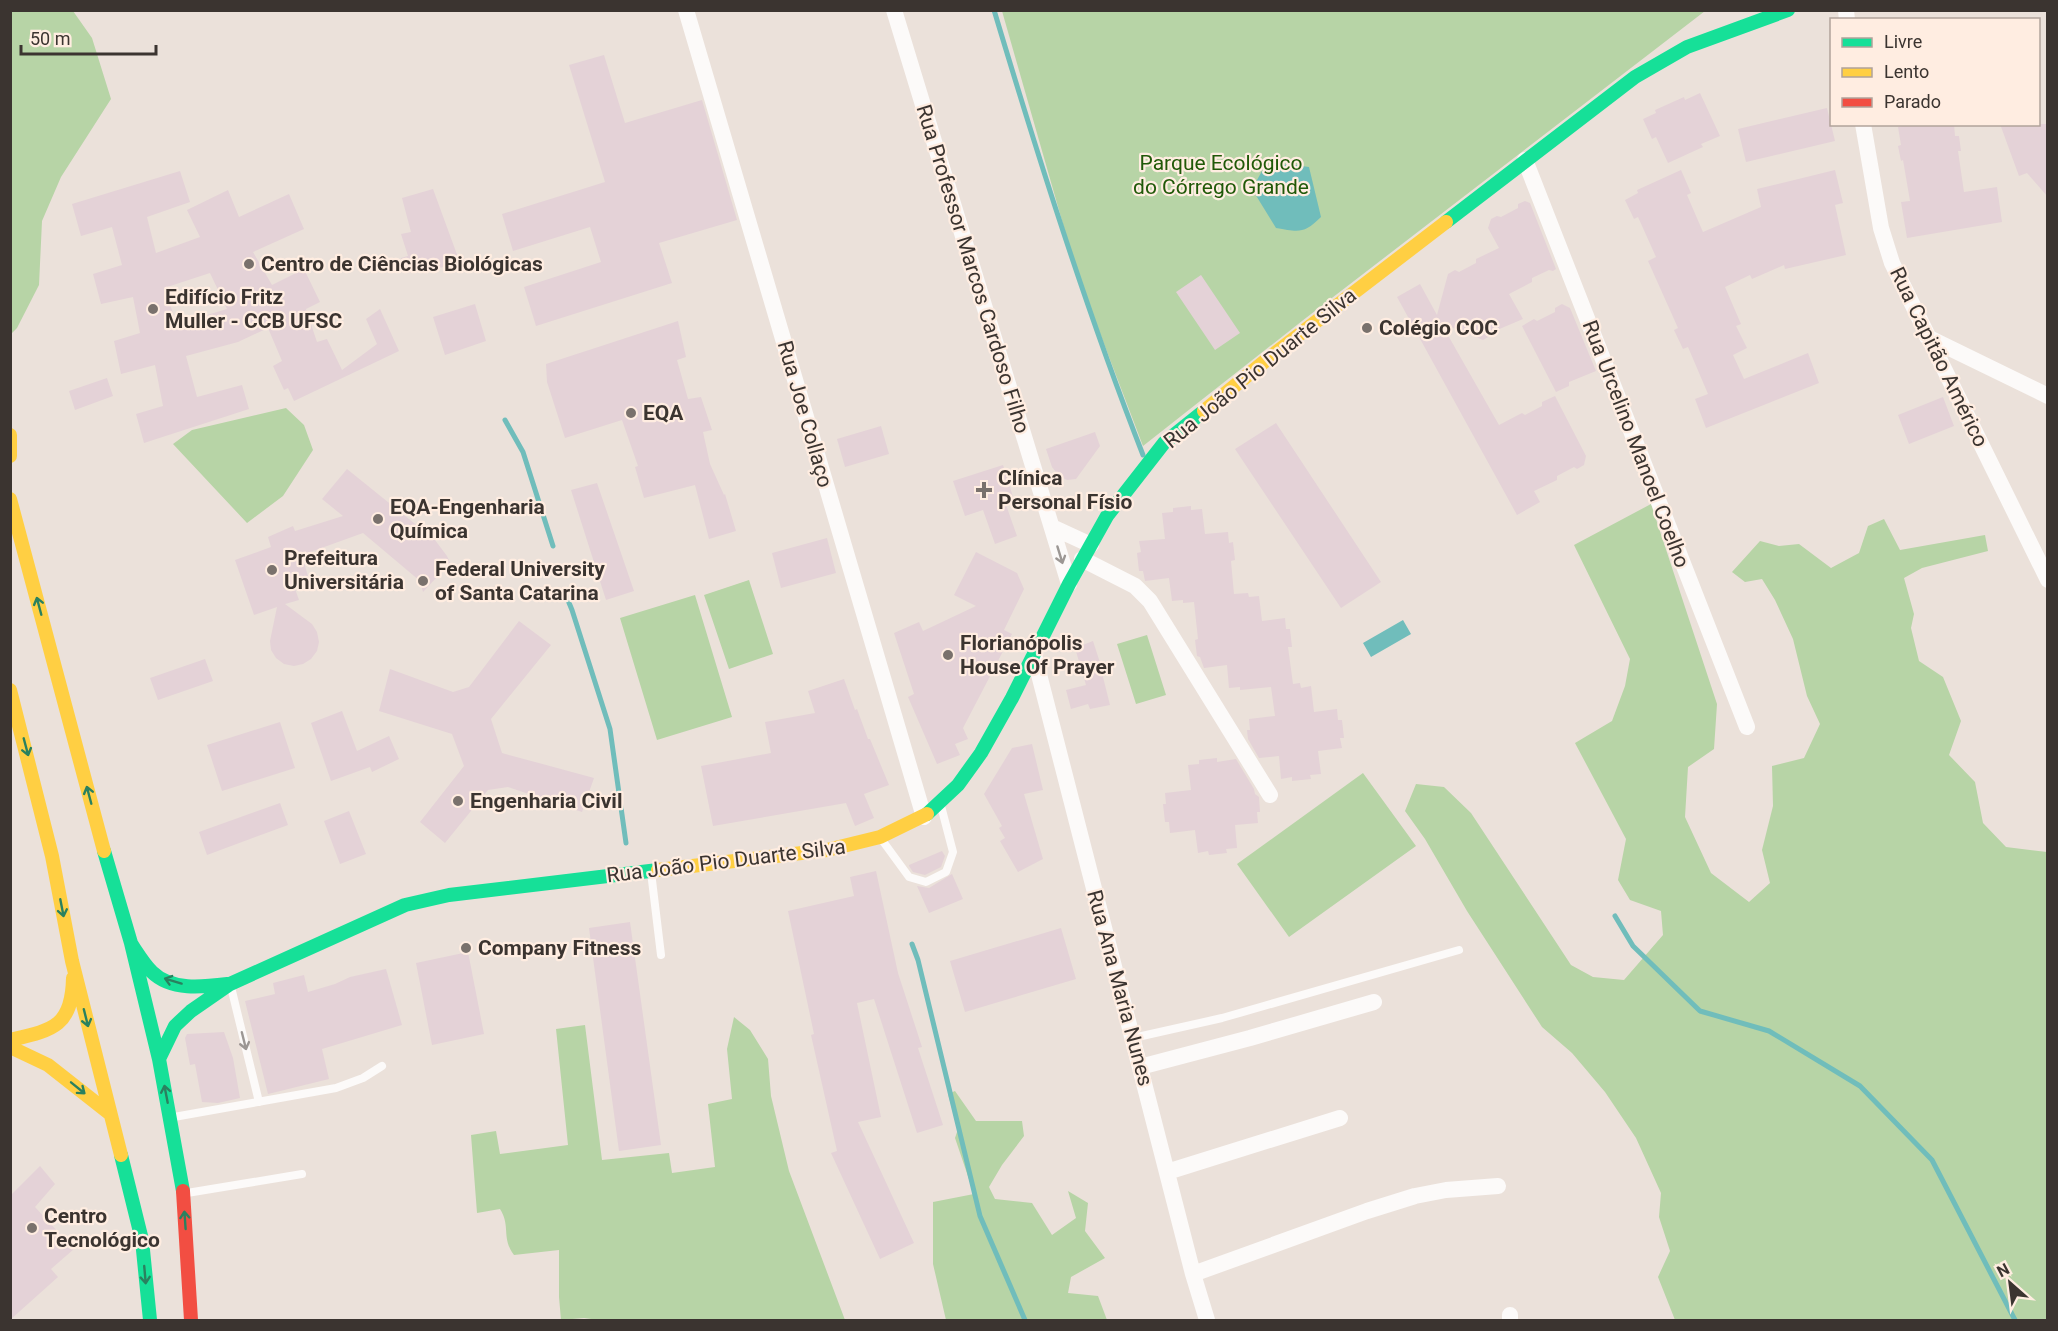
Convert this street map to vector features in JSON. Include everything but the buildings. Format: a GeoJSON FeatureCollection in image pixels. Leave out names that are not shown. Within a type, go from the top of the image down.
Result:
{"type":"FeatureCollection","features":[{"type":"Feature","properties":{"kind":"main road","name":"Rua João Pio Duarte Silva"},"geometry":{"type":"LineString","coordinates":[[159,1059],[176,1026],[191,1011],[230,984],[376,917],[424,900],[651,870],[801,855],[853,845],[880,837],[924,817],[958,785],[981,753],[1107,516],[1164,443],[1270,357],[1608,96],[1661,61],[1687,47],[1788,10]]}},
{"type":"Feature","properties":{"kind":"main road"},"geometry":{"type":"LineString","coordinates":[[10,435],[10,456]]}},
{"type":"Feature","properties":{"kind":"main road"},"geometry":{"type":"LineString","coordinates":[[10,499],[104,851],[131,943],[159,1059],[183,1194],[191,1320]]}},
{"type":"Feature","properties":{"kind":"main road"},"geometry":{"type":"LineString","coordinates":[[10,690],[52,856],[72,961],[142,1240],[150,1320]]}},
{"type":"Feature","properties":{"kind":"main road","name":"Rua João Pio Duarte Silva"},"geometry":{"type":"LineString","coordinates":[[131,943],[154,974],[164,979],[200,987],[230,984]]}},
{"type":"Feature","properties":{"kind":"main road"},"geometry":{"type":"LineString","coordinates":[[10,1040],[42,1033],[54,1028],[66,1017],[74,996],[72,961]]}},
{"type":"Feature","properties":{"kind":"main road"},"geometry":{"type":"LineString","coordinates":[[10,1047],[48,1065],[109,1113]]}},
{"type":"Feature","properties":{"kind":"main road"},"geometry":{"type":"LineString","coordinates":[[115,1136],[126,1233]]}},
{"type":"Feature","properties":{"kind":"main road"},"geometry":{"type":"LineString","coordinates":[[133,1288],[137,1320]]}},
{"type":"Feature","properties":{"kind":"street","name":"Rua Joe Collaço"},"geometry":{"type":"LineString","coordinates":[[686,10],[924,817]]}},
{"type":"Feature","properties":{"kind":"street","name":"Rua Professor Marcos Cardoso Filho"},"geometry":{"type":"LineString","coordinates":[[894,10],[1069,584]]}},
{"type":"Feature","properties":{"kind":"street","name":"Rua Capitão Américo"},"geometry":{"type":"LineString","coordinates":[[1863,126],[1881,228],[1901,284],[2048,580]]}},
{"type":"Feature","properties":{"kind":"street","name":"Rua Urcelino Manoel Coelho"},"geometry":{"type":"LineString","coordinates":[[1525,160],[1747,727]]}},
{"type":"Feature","properties":{"kind":"street"},"geometry":{"type":"LineString","coordinates":[[1927,338],[2048,396]]}},
{"type":"Feature","properties":{"kind":"street"},"geometry":{"type":"LineString","coordinates":[[1052,527],[1091,545]]}},
{"type":"Feature","properties":{"kind":"street"},"geometry":{"type":"LineString","coordinates":[[1082,560],[1135,586],[1150,600],[1270,795]]}},
{"type":"Feature","properties":{"kind":"street","name":"Rua Ana Maria Nunes"},"geometry":{"type":"LineString","coordinates":[[1034,655],[1193,1274],[1207,1320]]}},
{"type":"Feature","properties":{"kind":"street"},"geometry":{"type":"LineString","coordinates":[[1140,1067],[1374,1002]]}},
{"type":"Feature","properties":{"kind":"street"},"geometry":{"type":"LineString","coordinates":[[1167,1172],[1340,1118]]}},
{"type":"Feature","properties":{"kind":"street"},"geometry":{"type":"LineString","coordinates":[[1193,1274],[1415,1196],[1446,1190],[1498,1186]]}},
{"type":"Feature","properties":{"kind":"lane"},"geometry":{"type":"LineString","coordinates":[[880,837],[909,877],[926,882],[946,872],[953,852],[940,804]]}},
{"type":"Feature","properties":{"kind":"lane"},"geometry":{"type":"LineString","coordinates":[[651,870],[661,955]]}},
{"type":"Feature","properties":{"kind":"lane"},"geometry":{"type":"LineString","coordinates":[[1133,1038],[1222,1018],[1459,950]]}},
{"type":"Feature","properties":{"kind":"lane"},"geometry":{"type":"LineString","coordinates":[[230,984],[259,1102]]}},
{"type":"Feature","properties":{"kind":"lane"},"geometry":{"type":"LineString","coordinates":[[171,1117],[336,1088],[363,1078],[382,1066]]}},
{"type":"Feature","properties":{"kind":"lane"},"geometry":{"type":"LineString","coordinates":[[183,1194],[302,1174]]}},
{"type":"Feature","properties":{"kind":"green space"},"geometry":{"type":"Polygon","coordinates":[[[10,11],[73,11],[92,38],[111,99],[61,177],[42,221],[39,285],[17,328],[12,333],[10,11]]]}},
{"type":"Feature","properties":{"kind":"green space","name":"Parque Ecológico do Córrego Grande"},"geometry":{"type":"Polygon","coordinates":[[[1002,11],[1705,11],[1143,446],[1077,273],[1002,11]]]}},
{"type":"Feature","properties":{"kind":"green space"},"geometry":{"type":"Polygon","coordinates":[[[286,408],[304,425],[313,450],[283,496],[247,523],[173,444],[192,430],[286,408]]]}},
{"type":"Feature","properties":{"kind":"green space"},"geometry":{"type":"Polygon","coordinates":[[[1651,504],[1717,704],[1714,749],[1688,767],[1685,817],[1711,873],[1749,902],[1770,883],[1762,850],[1773,806],[1772,766],[1804,758],[1820,724],[1807,696],[1793,639],[1775,600],[1762,579],[1745,582],[1732,572],[1760,541],[1779,546],[1799,544],[1831,568],[1859,553],[1868,526],[1884,519],[1900,550],[1985,535],[1988,551],[1922,568],[1904,578],[1914,614],[1911,628],[1919,661],[1943,677],[1961,721],[1949,755],[1975,782],[1983,823],[2006,847],[2047,852],[2047,1320],[1675,1320],[1658,1277],[1670,1251],[1659,1217],[1661,1193],[1636,1138],[1605,1092],[1572,1053],[1542,1027],[1467,911],[1425,839],[1405,811],[1416,784],[1444,787],[1471,813],[1571,965],[1593,977],[1624,980],[1663,935],[1661,911],[1630,900],[1618,880],[1626,839],[1575,743],[1612,721],[1625,686],[1630,659],[1574,545],[1651,504]]]}},
{"type":"Feature","properties":{"kind":"green space"},"geometry":{"type":"Polygon","coordinates":[[[749,580],[773,654],[729,669],[704,595],[749,580]]]}},
{"type":"Feature","properties":{"kind":"green space"},"geometry":{"type":"Polygon","coordinates":[[[695,595],[732,717],[657,740],[620,618],[695,595]]]}},
{"type":"Feature","properties":{"kind":"green space"},"geometry":{"type":"Polygon","coordinates":[[[1147,635],[1166,695],[1136,704],[1117,644],[1147,635]]]}},
{"type":"Feature","properties":{"kind":"green space"},"geometry":{"type":"Polygon","coordinates":[[[1363,773],[1416,846],[1289,937],[1237,864],[1363,773]]]}},
{"type":"Feature","properties":{"kind":"green space"},"geometry":{"type":"Polygon","coordinates":[[[734,1017],[750,1030],[768,1059],[771,1096],[789,1171],[845,1320],[599,1320],[584,1318],[561,1320],[559,1250],[514,1255],[508,1243],[505,1221],[500,1209],[477,1213],[471,1135],[496,1131],[500,1154],[568,1145],[556,1029],[585,1025],[602,1160],[669,1153],[672,1173],[715,1167],[708,1104],[732,1099],[727,1049],[734,1017]]]}},
{"type":"Feature","properties":{"kind":"green space"},"geometry":{"type":"Polygon","coordinates":[[[955,1091],[976,1121],[1022,1121],[1024,1136],[989,1187],[995,1199],[1032,1203],[1052,1235],[1076,1218],[1068,1191],[1088,1203],[1085,1231],[1105,1258],[1071,1277],[1068,1293],[1098,1296],[1107,1320],[946,1320],[933,1264],[933,1202],[974,1194],[955,1138],[958,1129],[948,1094],[955,1091]]]}},
{"type":"Feature","properties":{"kind":"water"},"geometry":{"type":"Polygon","coordinates":[[[1288,164],[1309,167],[1321,217],[1301,230],[1276,228],[1252,189],[1262,171],[1288,164]]]}},
{"type":"Feature","properties":{"kind":"water"},"geometry":{"type":"Polygon","coordinates":[[[1403,620],[1411,634],[1371,657],[1363,643],[1403,620]]]}},
{"type":"Feature","properties":{"kind":"waterway"},"geometry":{"type":"LineString","coordinates":[[994,10],[1064,234],[1143,455]]}},
{"type":"Feature","properties":{"kind":"waterway"},"geometry":{"type":"LineString","coordinates":[[505,420],[523,452],[553,546]]}},
{"type":"Feature","properties":{"kind":"waterway"},"geometry":{"type":"LineString","coordinates":[[565,593],[610,729],[626,843]]}},
{"type":"Feature","properties":{"kind":"waterway"},"geometry":{"type":"LineString","coordinates":[[1615,916],[1633,946],[1700,1011],[1769,1031],[1860,1086],[1932,1160],[2015,1320]]}},
{"type":"Feature","properties":{"kind":"waterway"},"geometry":{"type":"LineString","coordinates":[[912,944],[918,960],[980,1216],[1025,1320]]}},
{"type":"Feature","properties":{"kind":"traffic: fast"},"geometry":{"type":"LineString","coordinates":[[1446,222],[1635,77],[1687,47],[1788,10]]}},
{"type":"Feature","properties":{"kind":"traffic: fast"},"geometry":{"type":"LineString","coordinates":[[927,814],[958,785],[981,753],[1107,516],[1164,443],[1204,411]]}},
{"type":"Feature","properties":{"kind":"traffic: fast"},"geometry":{"type":"LineString","coordinates":[[104,851],[131,943],[159,1059],[183,1191]]}},
{"type":"Feature","properties":{"kind":"traffic: fast"},"geometry":{"type":"LineString","coordinates":[[159,1059],[175,1026],[191,1011],[230,984],[405,905],[449,895],[658,870]]}},
{"type":"Feature","properties":{"kind":"traffic: fast"},"geometry":{"type":"LineString","coordinates":[[132,945],[152,972],[168,982],[188,986],[228,984]]}},
{"type":"Feature","properties":{"kind":"traffic: fast"},"geometry":{"type":"LineString","coordinates":[[121,1155],[142,1240],[150,1320]]}},
{"type":"Feature","properties":{"kind":"traffic: slow"},"geometry":{"type":"LineString","coordinates":[[1204,411],[1270,357],[1446,222]]}},
{"type":"Feature","properties":{"kind":"traffic: slow"},"geometry":{"type":"LineString","coordinates":[[10,435],[10,456]]}},
{"type":"Feature","properties":{"kind":"traffic: slow"},"geometry":{"type":"LineString","coordinates":[[10,499],[104,851]]}},
{"type":"Feature","properties":{"kind":"traffic: slow"},"geometry":{"type":"LineString","coordinates":[[10,690],[52,856],[72,961],[121,1155]]}},
{"type":"Feature","properties":{"kind":"traffic: slow"},"geometry":{"type":"LineString","coordinates":[[658,870],[827,850],[880,837],[927,814]]}},
{"type":"Feature","properties":{"kind":"traffic: slow"},"geometry":{"type":"LineString","coordinates":[[10,1040],[38,1033],[57,1024],[69,1007],[73,978]]}},
{"type":"Feature","properties":{"kind":"traffic: slow"},"geometry":{"type":"LineString","coordinates":[[10,1047],[48,1065],[109,1113]]}},
{"type":"Feature","properties":{"kind":"traffic: jam"},"geometry":{"type":"LineString","coordinates":[[183,1191],[191,1320]]}},
{"type":"Feature","properties":{"kind":"place","name":"Centro de Ciências Biológicas"},"geometry":{"type":"Point","coordinates":[249,264]}},
{"type":"Feature","properties":{"kind":"place","name":"Edifício Fritz Muller - CCB UFSC"},"geometry":{"type":"Point","coordinates":[153,309]}},
{"type":"Feature","properties":{"kind":"place","name":"Colégio COC"},"geometry":{"type":"Point","coordinates":[1367,328]}},
{"type":"Feature","properties":{"kind":"place","name":"EQA"},"geometry":{"type":"Point","coordinates":[631,413]}},
{"type":"Feature","properties":{"kind":"place","name":"Clínica Personal Físio"},"geometry":{"type":"Point","coordinates":[984,490]}},
{"type":"Feature","properties":{"kind":"place","name":"EQA-Engenharia Química"},"geometry":{"type":"Point","coordinates":[378,519]}},
{"type":"Feature","properties":{"kind":"place","name":"Prefeitura Universitária"},"geometry":{"type":"Point","coordinates":[272,570]}},
{"type":"Feature","properties":{"kind":"place","name":"Federal University of Santa Catarina"},"geometry":{"type":"Point","coordinates":[423,581]}},
{"type":"Feature","properties":{"kind":"place","name":"Florianópolis House Of Prayer"},"geometry":{"type":"Point","coordinates":[948,655]}},
{"type":"Feature","properties":{"kind":"place","name":"Engenharia Civil"},"geometry":{"type":"Point","coordinates":[458,801]}},
{"type":"Feature","properties":{"kind":"place","name":"Company Fitness"},"geometry":{"type":"Point","coordinates":[466,948]}},
{"type":"Feature","properties":{"kind":"place","name":"Centro Tecnológico"},"geometry":{"type":"Point","coordinates":[32,1228]}}]}
